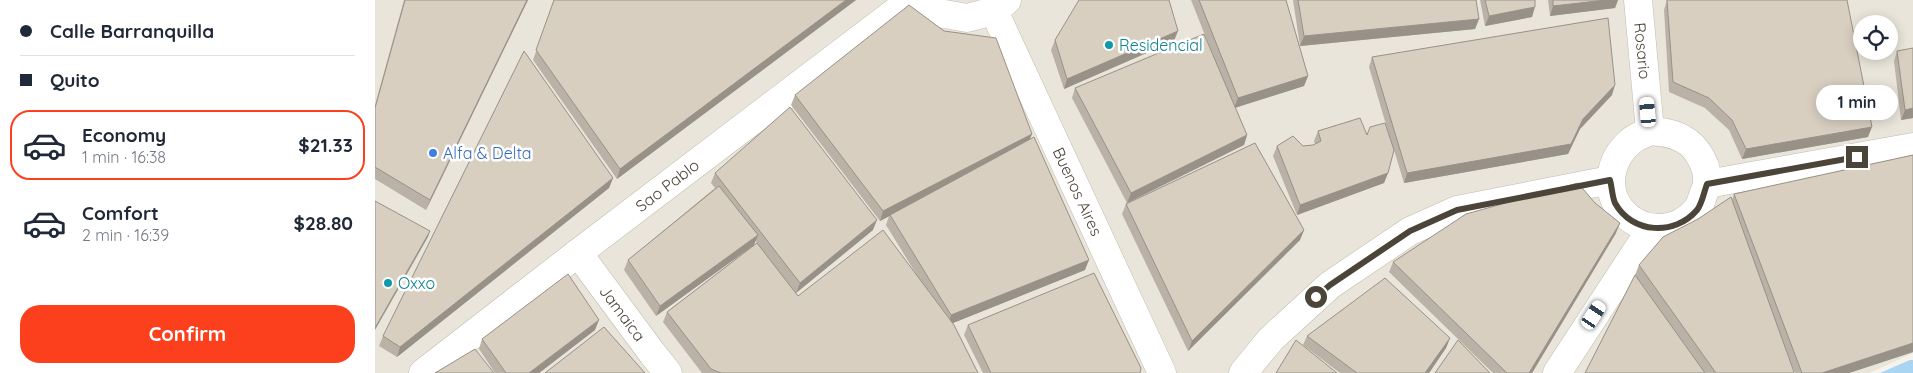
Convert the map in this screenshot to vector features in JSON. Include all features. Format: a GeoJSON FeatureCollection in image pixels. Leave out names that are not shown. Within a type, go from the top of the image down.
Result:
{"type":"FeatureCollection","features":[{"type":"Feature","properties":{"kind":"street","name":"Sao Pablo"},"geometry":{"type":"LineString","coordinates":[[423,373],[911,0]]}},
{"type":"Feature","properties":{"kind":"street"},"geometry":{"type":"LineString","coordinates":[[921,0],[939,13],[967,18],[1001,5]]}},
{"type":"Feature","properties":{"kind":"street","name":"Rosario"},"geometry":{"type":"LineString","coordinates":[[1638,0],[1650,131]]}},
{"type":"Feature","properties":{"kind":"street","name":"Buenos Aires"},"geometry":{"type":"LineString","coordinates":[[1001,5],[1161,373]]}},
{"type":"Feature","properties":{"kind":"street"},"geometry":{"type":"LineString","coordinates":[[1650,131],[1668,133],[1685,140],[1697,151],[1705,166],[1707,184],[1698,209],[1677,225],[1651,229],[1629,220],[1615,202],[1610,180],[1616,158],[1631,141],[1650,131]]}},
{"type":"Feature","properties":{"kind":"street"},"geometry":{"type":"LineString","coordinates":[[1707,184],[1913,147]]}},
{"type":"Feature","properties":{"kind":"street"},"geometry":{"type":"LineString","coordinates":[[1243,373],[1271,339],[1330,285],[1410,231],[1457,210],[1610,180]]}},
{"type":"Feature","properties":{"kind":"street"},"geometry":{"type":"LineString","coordinates":[[1557,373],[1651,229]]}},
{"type":"Feature","properties":{"kind":"street","name":"Jamaica"},"geometry":{"type":"LineString","coordinates":[[578,253],[651,353],[668,373]]}},
{"type":"Feature","properties":{"kind":"shaded area"},"geometry":{"type":"Polygon","coordinates":[[[375,0],[1913,0],[1913,353],[1869,373],[375,373],[375,0]]]}},
{"type":"Feature","properties":{"kind":"water"},"geometry":{"type":"Polygon","coordinates":[[[1913,360],[1913,373],[1880,373],[1913,360]]]}},
{"type":"Feature","properties":{"kind":"building"},"geometry":{"type":"Polygon","coordinates":[[[405,0],[527,0],[430,200],[375,167],[375,108],[405,0]]]}},
{"type":"Feature","properties":{"kind":"building"},"geometry":{"type":"Polygon","coordinates":[[[554,0],[846,0],[620,169],[536,50],[554,0]]]}},
{"type":"Feature","properties":{"kind":"building","name":"Residencial"},"geometry":{"type":"Polygon","coordinates":[[[1079,0],[1169,0],[1178,31],[1067,79],[1055,40],[1079,0]]]}},
{"type":"Feature","properties":{"kind":"building"},"geometry":{"type":"Polygon","coordinates":[[[1199,0],[1286,0],[1308,76],[1238,98],[1199,0]]]}},
{"type":"Feature","properties":{"kind":"building"},"geometry":{"type":"Polygon","coordinates":[[[1298,0],[1476,0],[1479,19],[1304,36],[1298,0]]]}},
{"type":"Feature","properties":{"kind":"building"},"geometry":{"type":"Polygon","coordinates":[[[1485,0],[1535,0],[1535,7],[1489,16],[1485,0]]]}},
{"type":"Feature","properties":{"kind":"building"},"geometry":{"type":"Polygon","coordinates":[[[1553,0],[1606,0],[1553,6],[1553,0]]]}},
{"type":"Feature","properties":{"kind":"building"},"geometry":{"type":"Polygon","coordinates":[[[1667,0],[1847,0],[1853,30],[1853,60],[1859,60],[1872,127],[1746,149],[1732,120],[1709,98],[1673,82],[1667,0]]]}},
{"type":"Feature","properties":{"kind":"building"},"geometry":{"type":"Polygon","coordinates":[[[909,5],[944,31],[996,38],[1032,134],[883,211],[795,95],[909,5]]]}},
{"type":"Feature","properties":{"kind":"building"},"geometry":{"type":"Polygon","coordinates":[[[1608,18],[1615,85],[1583,119],[1571,144],[1407,173],[1372,57],[1608,18]]]}},
{"type":"Feature","properties":{"kind":"building"},"geometry":{"type":"Polygon","coordinates":[[[1204,34],[1247,135],[1131,193],[1075,88],[1204,34]]]}},
{"type":"Feature","properties":{"kind":"building"},"geometry":{"type":"Polygon","coordinates":[[[1913,48],[1913,108],[1905,110],[1898,58],[1898,51],[1913,48]]]}},
{"type":"Feature","properties":{"kind":"building"},"geometry":{"type":"Polygon","coordinates":[[[524,51],[613,178],[400,347],[383,336],[524,51]]]}},
{"type":"Feature","properties":{"kind":"building"},"geometry":{"type":"Polygon","coordinates":[[[790,107],[877,220],[800,283],[715,173],[790,107]]]}},
{"type":"Feature","properties":{"kind":"building"},"geometry":{"type":"Polygon","coordinates":[[[1360,118],[1367,135],[1370,127],[1385,123],[1394,150],[1388,173],[1300,205],[1277,146],[1293,136],[1303,146],[1313,145],[1321,141],[1318,131],[1360,118]]]}},
{"type":"Feature","properties":{"kind":"building"},"geometry":{"type":"Polygon","coordinates":[[[1034,137],[1089,260],[951,315],[890,215],[1034,137]]]}},
{"type":"Feature","properties":{"kind":"building"},"geometry":{"type":"Polygon","coordinates":[[[1255,143],[1304,230],[1192,341],[1126,204],[1255,143]]]}},
{"type":"Feature","properties":{"kind":"building"},"geometry":{"type":"Polygon","coordinates":[[[1913,155],[1913,343],[1822,373],[1802,373],[1734,194],[1913,155]]]}},
{"type":"Feature","properties":{"kind":"building"},"geometry":{"type":"Polygon","coordinates":[[[1578,183],[1595,203],[1620,223],[1529,373],[1507,373],[1393,262],[1466,214],[1578,183]]]}},
{"type":"Feature","properties":{"kind":"building"},"geometry":{"type":"Polygon","coordinates":[[[719,186],[758,235],[660,306],[628,260],[719,186]]]}},
{"type":"Feature","properties":{"kind":"building"},"geometry":{"type":"Polygon","coordinates":[[[1731,197],[1794,372],[1792,373],[1716,373],[1639,265],[1663,237],[1698,219],[1731,197]]]}},
{"type":"Feature","properties":{"kind":"building","name":"Oxxo"},"geometry":{"type":"Polygon","coordinates":[[[375,201],[430,231],[375,328],[375,201]]]}},
{"type":"Feature","properties":{"kind":"building"},"geometry":{"type":"Polygon","coordinates":[[[883,230],[954,325],[978,373],[721,373],[711,369],[667,312],[757,243],[798,296],[883,230]]]}},
{"type":"Feature","properties":{"kind":"building"},"geometry":{"type":"Polygon","coordinates":[[[1094,273],[1141,368],[1140,373],[991,373],[968,325],[1094,273]]]}},
{"type":"Feature","properties":{"kind":"building"},"geometry":{"type":"Polygon","coordinates":[[[568,274],[599,320],[529,373],[506,373],[482,339],[568,274]]]}},
{"type":"Feature","properties":{"kind":"building"},"geometry":{"type":"Polygon","coordinates":[[[1635,275],[1705,373],[1585,373],[1635,275]]]}},
{"type":"Feature","properties":{"kind":"building"},"geometry":{"type":"Polygon","coordinates":[[[1385,278],[1450,338],[1425,373],[1357,373],[1307,336],[1385,278]]]}},
{"type":"Feature","properties":{"kind":"building"},"geometry":{"type":"Polygon","coordinates":[[[604,327],[645,373],[545,373],[604,327]]]}},
{"type":"Feature","properties":{"kind":"building"},"geometry":{"type":"Polygon","coordinates":[[[1296,340],[1337,373],[1276,373],[1296,340]]]}},
{"type":"Feature","properties":{"kind":"building"},"geometry":{"type":"Polygon","coordinates":[[[1458,340],[1490,373],[1435,373],[1458,340]]]}},
{"type":"Feature","properties":{"kind":"building"},"geometry":{"type":"Polygon","coordinates":[[[475,349],[494,373],[435,373],[475,349]]]}},
{"type":"Feature","properties":{"kind":"place","name":"Residencial"},"geometry":{"type":"Point","coordinates":[1109,45]}},
{"type":"Feature","properties":{"kind":"place","name":"Alfa & Delta"},"geometry":{"type":"Point","coordinates":[433,153]}},
{"type":"Feature","properties":{"kind":"place","name":"Oxxo"},"geometry":{"type":"Point","coordinates":[388,283]}},
{"type":"Feature","properties":{"kind":"route"},"geometry":{"type":"LineString","coordinates":[[1316,297],[1330,285],[1410,231],[1457,210],[1610,180],[1615,202],[1629,220],[1651,229],[1677,225],[1698,209],[1707,184],[1857,157]]}}]}
